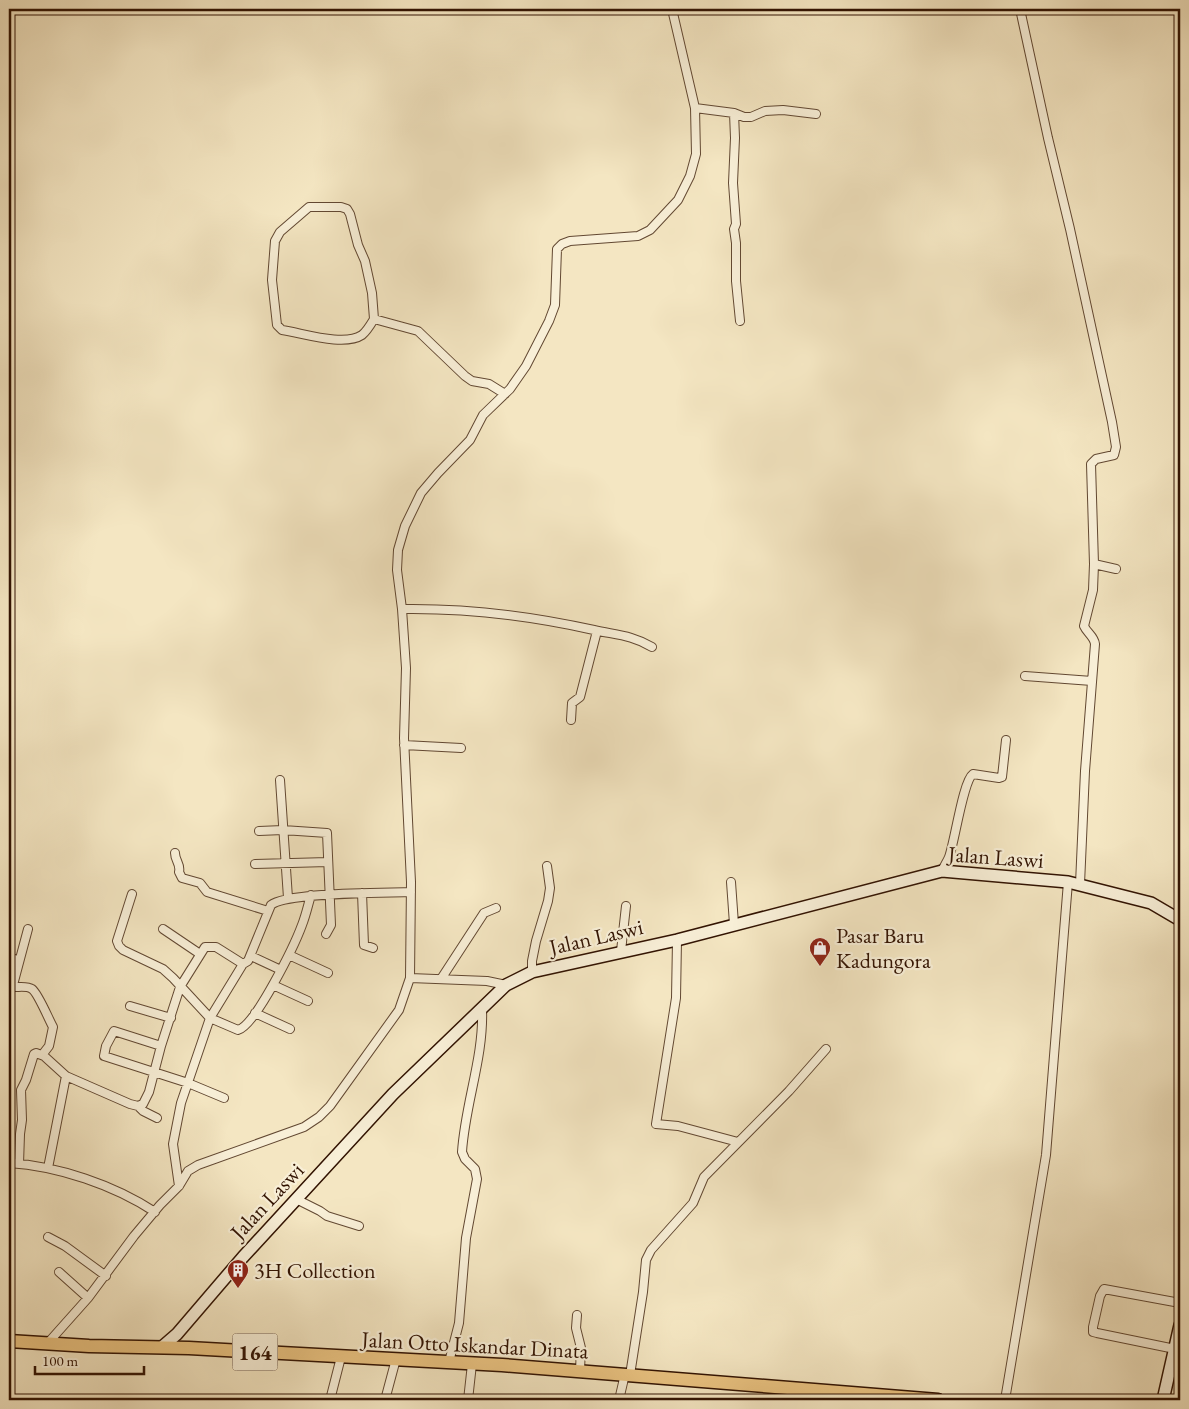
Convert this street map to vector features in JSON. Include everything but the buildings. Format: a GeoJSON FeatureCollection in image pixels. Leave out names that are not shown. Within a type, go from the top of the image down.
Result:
{"type":"FeatureCollection","features":[{"type":"Feature","properties":{"kind":"main road","name":"Jalan Otto Iskandar Dinata"},"geometry":{"type":"LineString","coordinates":[[9,1341],[47,1344],[162,1347],[534,1367],[873,1398],[938,1400]]}},
{"type":"Feature","properties":{"kind":"street"},"geometry":{"type":"LineString","coordinates":[[47,1344],[106,1276],[134,1236],[179,1186],[188,1171],[198,1165],[304,1127],[319,1117],[330,1106],[399,1010],[410,978],[410,892],[404,745],[406,668],[397,570],[398,550],[405,526],[421,493],[438,473],[466,446],[483,415],[505,394],[526,366],[555,305],[557,248],[570,241],[638,236],[650,230],[678,200],[690,176],[696,154],[693,96],[672,9]]}},
{"type":"Feature","properties":{"kind":"street"},"geometry":{"type":"LineString","coordinates":[[1005,1400],[1046,1155],[1074,883],[1095,644],[1084,626],[1092,598],[1094,564],[1091,464],[1096,459],[1114,455],[1115,439],[1020,9]]}},
{"type":"Feature","properties":{"kind":"street"},"geometry":{"type":"LineString","coordinates":[[694,108],[734,113],[744,117],[750,117],[766,111],[783,110],[816,114]]}},
{"type":"Feature","properties":{"kind":"street"},"geometry":{"type":"LineString","coordinates":[[734,113],[733,183],[736,224],[734,230],[740,321]]}},
{"type":"Feature","properties":{"kind":"street"},"geometry":{"type":"LineString","coordinates":[[309,207],[341,207],[347,209],[350,214],[358,245],[366,261],[372,293],[374,319],[363,334],[346,339],[282,330],[277,325],[272,280],[274,241],[280,232],[309,207]]}},
{"type":"Feature","properties":{"kind":"street"},"geometry":{"type":"LineString","coordinates":[[374,319],[418,331],[465,376],[472,381],[489,384],[505,394]]}},
{"type":"Feature","properties":{"kind":"street"},"geometry":{"type":"LineString","coordinates":[[1094,564],[1116,569]]}},
{"type":"Feature","properties":{"kind":"street"},"geometry":{"type":"LineString","coordinates":[[402,609],[444,608],[563,623],[597,631],[622,634],[640,640],[652,647]]}},
{"type":"Feature","properties":{"kind":"street"},"geometry":{"type":"LineString","coordinates":[[571,720],[572,704],[580,697],[597,631]]}},
{"type":"Feature","properties":{"kind":"street"},"geometry":{"type":"LineString","coordinates":[[1025,676],[1092,681]]}},
{"type":"Feature","properties":{"kind":"street"},"geometry":{"type":"LineString","coordinates":[[942,871],[949,856],[964,791],[970,776],[973,774],[1002,777],[1006,740]]}},
{"type":"Feature","properties":{"kind":"street"},"geometry":{"type":"LineString","coordinates":[[404,745],[461,748]]}},
{"type":"Feature","properties":{"kind":"street"},"geometry":{"type":"LineString","coordinates":[[280,780],[288,898]]}},
{"type":"Feature","properties":{"kind":"street"},"geometry":{"type":"LineString","coordinates":[[259,831],[283,830],[327,833],[331,925],[326,934]]}},
{"type":"Feature","properties":{"kind":"street"},"geometry":{"type":"LineString","coordinates":[[175,853],[182,878],[200,883],[207,892],[268,911]]}},
{"type":"Feature","properties":{"kind":"street"},"geometry":{"type":"LineString","coordinates":[[255,864],[328,862]]}},
{"type":"Feature","properties":{"kind":"street"},"geometry":{"type":"LineString","coordinates":[[532,972],[532,960],[536,941],[550,888],[547,866]]}},
{"type":"Feature","properties":{"kind":"street","name":"Jalan Laswi"},"geometry":{"type":"LineString","coordinates":[[162,1347],[177,1334],[243,1257],[393,1094],[506,985],[532,972],[677,940],[942,871],[1074,883],[1151,903],[1180,920]]}},
{"type":"Feature","properties":{"kind":"street"},"geometry":{"type":"LineString","coordinates":[[730,882],[734,924]]}},
{"type":"Feature","properties":{"kind":"street"},"geometry":{"type":"LineString","coordinates":[[179,1186],[173,1144],[181,1103],[210,1018],[243,964],[251,956],[268,911],[274,902],[311,895],[410,892]]}},
{"type":"Feature","properties":{"kind":"street"},"geometry":{"type":"LineString","coordinates":[[362,893],[364,945],[374,948]]}},
{"type":"Feature","properties":{"kind":"street"},"geometry":{"type":"LineString","coordinates":[[132,894],[118,941],[119,946],[123,950],[163,969],[210,1018],[238,1030],[242,1029],[255,1014],[273,985],[302,926],[311,895]]}},
{"type":"Feature","properties":{"kind":"street"},"geometry":{"type":"LineString","coordinates":[[621,951],[626,906]]}},
{"type":"Feature","properties":{"kind":"street"},"geometry":{"type":"LineString","coordinates":[[441,979],[484,913],[496,908]]}},
{"type":"Feature","properties":{"kind":"street"},"geometry":{"type":"LineString","coordinates":[[28,929],[14,986],[34,990],[48,1015],[53,1027],[45,1058]]}},
{"type":"Feature","properties":{"kind":"street"},"geometry":{"type":"LineString","coordinates":[[163,929],[200,954]]}},
{"type":"Feature","properties":{"kind":"street"},"geometry":{"type":"LineString","coordinates":[[677,940],[676,998],[656,1124],[678,1126],[738,1142]]}},
{"type":"Feature","properties":{"kind":"street"},"geometry":{"type":"LineString","coordinates":[[138,1106],[143,1104],[149,1092],[161,1046],[180,987],[205,947],[216,947],[243,964]]}},
{"type":"Feature","properties":{"kind":"street"},"geometry":{"type":"LineString","coordinates":[[289,955],[328,973]]}},
{"type":"Feature","properties":{"kind":"street"},"geometry":{"type":"LineString","coordinates":[[251,956],[281,970]]}},
{"type":"Feature","properties":{"kind":"street"},"geometry":{"type":"LineString","coordinates":[[9,957],[20,961]]}},
{"type":"Feature","properties":{"kind":"street"},"geometry":{"type":"LineString","coordinates":[[410,978],[487,981],[506,985]]}},
{"type":"Feature","properties":{"kind":"street"},"geometry":{"type":"LineString","coordinates":[[273,985],[308,1001]]}},
{"type":"Feature","properties":{"kind":"street"},"geometry":{"type":"LineString","coordinates":[[130,1006],[171,1018]]}},
{"type":"Feature","properties":{"kind":"street"},"geometry":{"type":"LineString","coordinates":[[449,1362],[459,1323],[466,1238],[477,1179],[475,1169],[464,1159],[462,1152],[480,1047],[482,1009]]}},
{"type":"Feature","properties":{"kind":"street"},"geometry":{"type":"LineString","coordinates":[[255,1014],[290,1030]]}},
{"type":"Feature","properties":{"kind":"street"},"geometry":{"type":"LineString","coordinates":[[161,1046],[114,1031],[104,1056],[188,1083],[224,1098]]}},
{"type":"Feature","properties":{"kind":"street"},"geometry":{"type":"LineString","coordinates":[[619,1400],[627,1374],[643,1292],[646,1260],[651,1250],[693,1203],[704,1177],[789,1091],[826,1049]]}},
{"type":"Feature","properties":{"kind":"street"},"geometry":{"type":"LineString","coordinates":[[19,1164],[22,1120],[21,1090],[36,1053],[45,1058],[66,1076],[138,1106],[143,1111],[157,1118]]}},
{"type":"Feature","properties":{"kind":"street"},"geometry":{"type":"LineString","coordinates":[[48,1168],[66,1076]]}},
{"type":"Feature","properties":{"kind":"street"},"geometry":{"type":"LineString","coordinates":[[9,1163],[69,1173],[136,1199],[155,1212]]}},
{"type":"Feature","properties":{"kind":"street"},"geometry":{"type":"LineString","coordinates":[[296,1199],[327,1216],[359,1226]]}},
{"type":"Feature","properties":{"kind":"street"},"geometry":{"type":"LineString","coordinates":[[48,1237],[65,1246],[106,1276]]}},
{"type":"Feature","properties":{"kind":"street"},"geometry":{"type":"LineString","coordinates":[[59,1272],[88,1298]]}},
{"type":"Feature","properties":{"kind":"street"},"geometry":{"type":"LineString","coordinates":[[1174,1349],[1093,1332],[1093,1327],[1100,1296],[1104,1289],[1180,1303]]}},
{"type":"Feature","properties":{"kind":"street"},"geometry":{"type":"LineString","coordinates":[[577,1315],[576,1328],[581,1348],[580,1370]]}},
{"type":"Feature","properties":{"kind":"street"},"geometry":{"type":"LineString","coordinates":[[1163,1400],[1180,1325]]}},
{"type":"Feature","properties":{"kind":"street"},"geometry":{"type":"LineString","coordinates":[[330,1400],[341,1357]]}},
{"type":"Feature","properties":{"kind":"street"},"geometry":{"type":"LineString","coordinates":[[386,1400],[396,1359]]}},
{"type":"Feature","properties":{"kind":"street"},"geometry":{"type":"LineString","coordinates":[[468,1400],[472,1364]]}},
{"type":"Feature","properties":{"kind":"place","name":"Pasar Baru Kadungora"},"geometry":{"type":"Point","coordinates":[820,967]}},
{"type":"Feature","properties":{"kind":"place","name":"3H Collection"},"geometry":{"type":"Point","coordinates":[238,1289]}}]}
